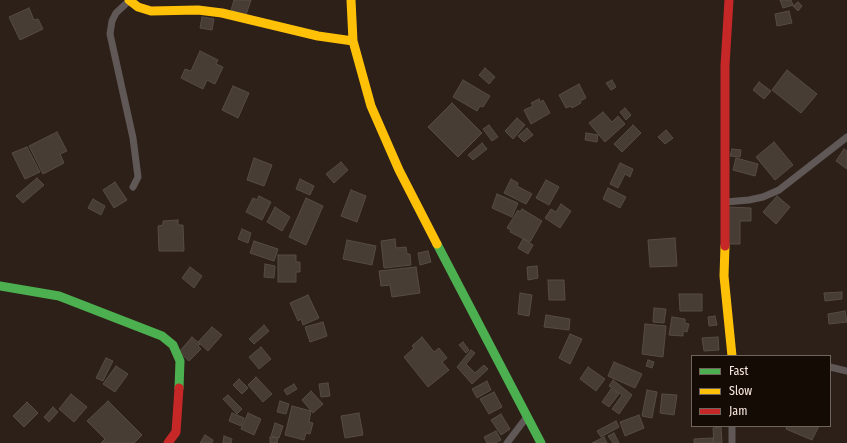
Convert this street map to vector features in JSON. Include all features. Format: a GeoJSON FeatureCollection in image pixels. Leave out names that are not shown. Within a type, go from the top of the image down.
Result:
{"type":"FeatureCollection","features":[{"type":"Feature","properties":{"kind":"street"},"geometry":{"type":"LineString","coordinates":[[132,187],[138,176],[134,144],[110,34],[114,17],[129,0],[138,7],[151,11],[198,10],[222,13],[318,36],[353,41]]}},
{"type":"Feature","properties":{"kind":"street"},"geometry":{"type":"LineString","coordinates":[[351,0],[353,41],[371,106],[399,170],[526,418],[541,443]]}},
{"type":"Feature","properties":{"kind":"street"},"geometry":{"type":"LineString","coordinates":[[729,0],[725,64],[726,202],[724,276],[732,355]]}},
{"type":"Feature","properties":{"kind":"street"},"geometry":{"type":"LineString","coordinates":[[726,202],[763,197],[779,190],[847,137]]}},
{"type":"Feature","properties":{"kind":"street"},"geometry":{"type":"LineString","coordinates":[[0,286],[59,296],[162,336],[173,344],[180,361],[176,432],[168,443]]}},
{"type":"Feature","properties":{"kind":"street"},"geometry":{"type":"LineString","coordinates":[[831,367],[847,371]]}},
{"type":"Feature","properties":{"kind":"street"},"geometry":{"type":"LineString","coordinates":[[507,443],[526,418]]}},
{"type":"Feature","properties":{"kind":"street"},"geometry":{"type":"LineString","coordinates":[[732,427],[732,443]]}},
{"type":"Feature","properties":{"kind":"building"},"geometry":{"type":"Polygon","coordinates":[[[234,0],[251,0],[246,15],[231,10],[234,0]]]}},
{"type":"Feature","properties":{"kind":"building"},"geometry":{"type":"Polygon","coordinates":[[[780,0],[791,0],[793,5],[783,8],[780,0]]]}},
{"type":"Feature","properties":{"kind":"building"},"geometry":{"type":"Polygon","coordinates":[[[798,2],[802,6],[798,11],[793,6],[798,2]]]}},
{"type":"Feature","properties":{"kind":"building"},"geometry":{"type":"Polygon","coordinates":[[[29,8],[34,20],[38,19],[43,29],[20,40],[9,17],[29,8]]]}},
{"type":"Feature","properties":{"kind":"building"},"geometry":{"type":"Polygon","coordinates":[[[789,11],[792,23],[777,26],[775,14],[789,11]]]}},
{"type":"Feature","properties":{"kind":"building"},"geometry":{"type":"Polygon","coordinates":[[[202,17],[214,19],[212,30],[200,28],[202,17]]]}},
{"type":"Feature","properties":{"kind":"building"},"geometry":{"type":"Polygon","coordinates":[[[200,51],[218,60],[216,64],[223,67],[215,84],[207,80],[203,89],[181,78],[185,69],[191,71],[200,51]]]}},
{"type":"Feature","properties":{"kind":"building"},"geometry":{"type":"Polygon","coordinates":[[[485,68],[495,77],[489,84],[479,75],[485,68]]]}},
{"type":"Feature","properties":{"kind":"building"},"geometry":{"type":"Polygon","coordinates":[[[787,70],[817,94],[801,113],[772,90],[787,70]]]}},
{"type":"Feature","properties":{"kind":"building"},"geometry":{"type":"Polygon","coordinates":[[[463,80],[490,96],[483,107],[480,106],[477,111],[453,97],[463,80]]]}},
{"type":"Feature","properties":{"kind":"building"},"geometry":{"type":"Polygon","coordinates":[[[612,80],[616,87],[611,90],[606,83],[612,80]]]}},
{"type":"Feature","properties":{"kind":"building"},"geometry":{"type":"Polygon","coordinates":[[[759,82],[771,91],[764,99],[753,90],[759,82]]]}},
{"type":"Feature","properties":{"kind":"building"},"geometry":{"type":"Polygon","coordinates":[[[579,84],[586,98],[572,108],[571,106],[566,108],[559,95],[579,84]]]}},
{"type":"Feature","properties":{"kind":"building"},"geometry":{"type":"Polygon","coordinates":[[[233,86],[249,93],[238,118],[222,110],[233,86]]]}},
{"type":"Feature","properties":{"kind":"building"},"geometry":{"type":"Polygon","coordinates":[[[539,99],[540,102],[543,100],[550,113],[531,124],[524,110],[533,106],[531,103],[539,99]]]}},
{"type":"Feature","properties":{"kind":"building"},"geometry":{"type":"Polygon","coordinates":[[[452,103],[482,133],[458,157],[428,127],[452,103]]]}},
{"type":"Feature","properties":{"kind":"building"},"geometry":{"type":"Polygon","coordinates":[[[625,108],[631,115],[626,120],[620,112],[625,108]]]}},
{"type":"Feature","properties":{"kind":"building"},"geometry":{"type":"Polygon","coordinates":[[[603,112],[612,122],[618,116],[625,124],[605,142],[589,123],[603,112]]]}},
{"type":"Feature","properties":{"kind":"building"},"geometry":{"type":"Polygon","coordinates":[[[517,118],[525,125],[513,139],[505,131],[517,118]]]}},
{"type":"Feature","properties":{"kind":"building"},"geometry":{"type":"Polygon","coordinates":[[[489,125],[498,137],[492,141],[483,129],[489,125]]]}},
{"type":"Feature","properties":{"kind":"building"},"geometry":{"type":"Polygon","coordinates":[[[633,125],[641,133],[622,152],[614,144],[633,125]]]}},
{"type":"Feature","properties":{"kind":"building"},"geometry":{"type":"Polygon","coordinates":[[[527,128],[533,135],[524,142],[518,136],[527,128]]]}},
{"type":"Feature","properties":{"kind":"building"},"geometry":{"type":"Polygon","coordinates":[[[666,130],[673,138],[665,144],[658,137],[666,130]]]}},
{"type":"Feature","properties":{"kind":"building"},"geometry":{"type":"Polygon","coordinates":[[[57,132],[67,151],[60,154],[64,163],[43,174],[29,146],[57,132]]]}},
{"type":"Feature","properties":{"kind":"building"},"geometry":{"type":"Polygon","coordinates":[[[586,133],[598,135],[597,142],[585,140],[586,133]]]}},
{"type":"Feature","properties":{"kind":"building"},"geometry":{"type":"Polygon","coordinates":[[[774,142],[793,165],[775,180],[756,157],[774,142]]]}},
{"type":"Feature","properties":{"kind":"building"},"geometry":{"type":"Polygon","coordinates":[[[482,143],[487,149],[473,160],[468,155],[482,143]]]}},
{"type":"Feature","properties":{"kind":"building"},"geometry":{"type":"Polygon","coordinates":[[[27,147],[40,172],[25,179],[12,153],[27,147]]]}},
{"type":"Feature","properties":{"kind":"building"},"geometry":{"type":"Polygon","coordinates":[[[732,149],[741,150],[740,157],[730,156],[732,149]]]}},
{"type":"Feature","properties":{"kind":"building"},"geometry":{"type":"Polygon","coordinates":[[[844,149],[847,151],[847,169],[836,161],[844,149]]]}},
{"type":"Feature","properties":{"kind":"building"},"geometry":{"type":"Polygon","coordinates":[[[254,158],[272,165],[264,186],[247,180],[254,158]]]}},
{"type":"Feature","properties":{"kind":"building"},"geometry":{"type":"Polygon","coordinates":[[[736,158],[758,164],[755,176],[733,170],[736,158]]]}},
{"type":"Feature","properties":{"kind":"building"},"geometry":{"type":"Polygon","coordinates":[[[341,162],[348,170],[334,183],[326,174],[341,162]]]}},
{"type":"Feature","properties":{"kind":"building"},"geometry":{"type":"Polygon","coordinates":[[[620,163],[633,169],[630,177],[625,174],[618,188],[610,184],[620,163]]]}},
{"type":"Feature","properties":{"kind":"building"},"geometry":{"type":"Polygon","coordinates":[[[37,178],[44,185],[23,203],[16,196],[37,178]]]}},
{"type":"Feature","properties":{"kind":"building"},"geometry":{"type":"Polygon","coordinates":[[[300,179],[314,186],[310,195],[296,189],[300,179]]]}},
{"type":"Feature","properties":{"kind":"building"},"geometry":{"type":"Polygon","coordinates":[[[511,179],[518,183],[517,186],[532,194],[526,204],[504,193],[511,179]]]}},
{"type":"Feature","properties":{"kind":"building"},"geometry":{"type":"Polygon","coordinates":[[[546,180],[559,187],[549,205],[536,198],[546,180]]]}},
{"type":"Feature","properties":{"kind":"building"},"geometry":{"type":"Polygon","coordinates":[[[115,182],[127,200],[114,208],[103,190],[115,182]]]}},
{"type":"Feature","properties":{"kind":"building"},"geometry":{"type":"Polygon","coordinates":[[[608,188],[626,197],[620,208],[603,199],[608,188]]]}},
{"type":"Feature","properties":{"kind":"building"},"geometry":{"type":"Polygon","coordinates":[[[351,190],[366,196],[357,222],[341,216],[351,190]]]}},
{"type":"Feature","properties":{"kind":"building"},"geometry":{"type":"Polygon","coordinates":[[[497,194],[518,203],[512,217],[492,208],[497,194]]]}},
{"type":"Feature","properties":{"kind":"building"},"geometry":{"type":"Polygon","coordinates":[[[259,196],[271,202],[262,220],[246,212],[253,198],[257,200],[259,196]]]}},
{"type":"Feature","properties":{"kind":"building"},"geometry":{"type":"Polygon","coordinates":[[[777,196],[790,207],[776,224],[763,212],[777,196]]]}},
{"type":"Feature","properties":{"kind":"building"},"geometry":{"type":"Polygon","coordinates":[[[306,198],[323,206],[306,245],[289,237],[306,198]]]}},
{"type":"Feature","properties":{"kind":"building"},"geometry":{"type":"Polygon","coordinates":[[[93,199],[105,206],[101,215],[88,208],[93,199]]]}},
{"type":"Feature","properties":{"kind":"building"},"geometry":{"type":"Polygon","coordinates":[[[561,204],[571,211],[560,228],[545,218],[551,209],[556,212],[561,204]]]}},
{"type":"Feature","properties":{"kind":"building"},"geometry":{"type":"Polygon","coordinates":[[[275,207],[290,217],[282,231],[267,222],[275,207]]]}},
{"type":"Feature","properties":{"kind":"building"},"geometry":{"type":"Polygon","coordinates":[[[728,207],[751,208],[751,221],[740,221],[740,244],[727,244],[728,207]]]}},
{"type":"Feature","properties":{"kind":"building"},"geometry":{"type":"Polygon","coordinates":[[[522,209],[542,221],[530,242],[510,232],[511,230],[507,228],[518,210],[520,212],[522,209]]]}},
{"type":"Feature","properties":{"kind":"building"},"geometry":{"type":"Polygon","coordinates":[[[178,220],[178,225],[183,225],[184,251],[159,251],[158,226],[163,225],[163,221],[178,220]]]}},
{"type":"Feature","properties":{"kind":"building"},"geometry":{"type":"Polygon","coordinates":[[[242,229],[251,233],[248,243],[238,239],[242,229]]]}},
{"type":"Feature","properties":{"kind":"building"},"geometry":{"type":"Polygon","coordinates":[[[675,238],[677,266],[650,267],[648,240],[675,238]]]}},
{"type":"Feature","properties":{"kind":"building"},"geometry":{"type":"Polygon","coordinates":[[[395,239],[396,248],[406,247],[407,254],[410,254],[411,265],[384,268],[381,241],[395,239]]]}},
{"type":"Feature","properties":{"kind":"building"},"geometry":{"type":"Polygon","coordinates":[[[523,239],[533,245],[528,254],[518,248],[523,239]]]}},
{"type":"Feature","properties":{"kind":"building"},"geometry":{"type":"Polygon","coordinates":[[[347,240],[376,246],[372,265],[343,259],[347,240]]]}},
{"type":"Feature","properties":{"kind":"building"},"geometry":{"type":"Polygon","coordinates":[[[254,241],[278,249],[274,261],[250,253],[254,241]]]}},
{"type":"Feature","properties":{"kind":"building"},"geometry":{"type":"Polygon","coordinates":[[[428,251],[431,262],[420,265],[418,253],[428,251]]]}},
{"type":"Feature","properties":{"kind":"building"},"geometry":{"type":"Polygon","coordinates":[[[278,255],[296,255],[296,262],[300,262],[300,272],[296,272],[296,282],[278,282],[278,255]]]}},
{"type":"Feature","properties":{"kind":"building"},"geometry":{"type":"Polygon","coordinates":[[[265,264],[275,266],[274,278],[264,277],[265,264]]]}},
{"type":"Feature","properties":{"kind":"building"},"geometry":{"type":"Polygon","coordinates":[[[537,266],[538,278],[528,280],[527,267],[537,266]]]}},
{"type":"Feature","properties":{"kind":"building"},"geometry":{"type":"Polygon","coordinates":[[[190,267],[202,276],[194,288],[182,278],[190,267]]]}},
{"type":"Feature","properties":{"kind":"building"},"geometry":{"type":"Polygon","coordinates":[[[416,267],[420,293],[392,297],[390,285],[381,286],[379,271],[416,267]]]}},
{"type":"Feature","properties":{"kind":"building"},"geometry":{"type":"Polygon","coordinates":[[[548,280],[564,280],[565,300],[549,300],[548,280]]]}},
{"type":"Feature","properties":{"kind":"building"},"geometry":{"type":"Polygon","coordinates":[[[842,292],[842,299],[825,301],[824,293],[842,292]]]}},
{"type":"Feature","properties":{"kind":"building"},"geometry":{"type":"Polygon","coordinates":[[[520,293],[532,295],[529,316],[518,314],[520,293]]]}},
{"type":"Feature","properties":{"kind":"building"},"geometry":{"type":"Polygon","coordinates":[[[679,294],[702,294],[702,311],[680,311],[679,294]]]}},
{"type":"Feature","properties":{"kind":"building"},"geometry":{"type":"Polygon","coordinates":[[[308,295],[319,318],[303,325],[301,319],[298,321],[290,303],[308,295]]]}},
{"type":"Feature","properties":{"kind":"building"},"geometry":{"type":"Polygon","coordinates":[[[654,308],[666,309],[664,323],[653,322],[654,308]]]}},
{"type":"Feature","properties":{"kind":"building"},"geometry":{"type":"Polygon","coordinates":[[[845,311],[847,322],[829,324],[828,314],[845,311]]]}},
{"type":"Feature","properties":{"kind":"building"},"geometry":{"type":"Polygon","coordinates":[[[546,315],[570,319],[569,330],[544,327],[546,315]]]}},
{"type":"Feature","properties":{"kind":"building"},"geometry":{"type":"Polygon","coordinates":[[[715,316],[717,325],[709,326],[708,317],[715,316]]]}},
{"type":"Feature","properties":{"kind":"building"},"geometry":{"type":"Polygon","coordinates":[[[672,317],[685,319],[685,323],[689,324],[687,332],[683,331],[683,336],[669,335],[672,317]]]}},
{"type":"Feature","properties":{"kind":"building"},"geometry":{"type":"Polygon","coordinates":[[[323,322],[327,336],[310,342],[305,327],[323,322]]]}},
{"type":"Feature","properties":{"kind":"building"},"geometry":{"type":"Polygon","coordinates":[[[645,324],[666,326],[663,357],[642,354],[645,324]]]}},
{"type":"Feature","properties":{"kind":"building"},"geometry":{"type":"Polygon","coordinates":[[[264,325],[269,331],[254,344],[249,339],[264,325]]]}},
{"type":"Feature","properties":{"kind":"building"},"geometry":{"type":"Polygon","coordinates":[[[212,327],[222,335],[208,351],[198,342],[212,327]]]}},
{"type":"Feature","properties":{"kind":"building"},"geometry":{"type":"Polygon","coordinates":[[[570,334],[582,339],[570,364],[559,358],[570,334]]]}},
{"type":"Feature","properties":{"kind":"building"},"geometry":{"type":"Polygon","coordinates":[[[192,337],[200,344],[198,346],[201,349],[189,361],[179,352],[192,337]]]}},
{"type":"Feature","properties":{"kind":"building"},"geometry":{"type":"Polygon","coordinates":[[[422,337],[434,352],[439,348],[447,358],[442,362],[449,370],[428,387],[404,357],[414,348],[412,346],[422,337]]]}},
{"type":"Feature","properties":{"kind":"building"},"geometry":{"type":"Polygon","coordinates":[[[718,337],[719,350],[704,351],[702,338],[718,337]]]}},
{"type":"Feature","properties":{"kind":"building"},"geometry":{"type":"Polygon","coordinates":[[[463,342],[469,350],[466,353],[459,345],[463,342]]]}},
{"type":"Feature","properties":{"kind":"building"},"geometry":{"type":"Polygon","coordinates":[[[261,347],[271,359],[259,369],[249,357],[261,347]]]}},
{"type":"Feature","properties":{"kind":"building"},"geometry":{"type":"Polygon","coordinates":[[[471,350],[475,353],[466,364],[475,373],[484,365],[488,369],[472,384],[457,367],[471,350]]]}},
{"type":"Feature","properties":{"kind":"building"},"geometry":{"type":"Polygon","coordinates":[[[106,358],[113,361],[103,381],[96,378],[106,358]]]}},
{"type":"Feature","properties":{"kind":"building"},"geometry":{"type":"Polygon","coordinates":[[[648,360],[654,362],[652,368],[646,366],[648,360]]]}},
{"type":"Feature","properties":{"kind":"building"},"geometry":{"type":"Polygon","coordinates":[[[614,362],[642,374],[635,388],[608,376],[614,362]]]}},
{"type":"Feature","properties":{"kind":"building"},"geometry":{"type":"Polygon","coordinates":[[[116,366],[128,374],[115,392],[103,384],[116,366]]]}},
{"type":"Feature","properties":{"kind":"building"},"geometry":{"type":"Polygon","coordinates":[[[588,367],[605,379],[596,391],[580,379],[588,367]]]}},
{"type":"Feature","properties":{"kind":"building"},"geometry":{"type":"Polygon","coordinates":[[[256,377],[272,394],[263,402],[248,385],[256,377]]]}},
{"type":"Feature","properties":{"kind":"building"},"geometry":{"type":"Polygon","coordinates":[[[239,379],[248,388],[242,394],[233,385],[239,379]]]}},
{"type":"Feature","properties":{"kind":"building"},"geometry":{"type":"Polygon","coordinates":[[[613,380],[632,395],[619,414],[612,409],[622,395],[609,386],[613,380]]]}},
{"type":"Feature","properties":{"kind":"building"},"geometry":{"type":"Polygon","coordinates":[[[487,381],[491,390],[477,398],[472,389],[487,381]]]}},
{"type":"Feature","properties":{"kind":"building"},"geometry":{"type":"Polygon","coordinates":[[[328,383],[330,396],[321,397],[319,384],[328,383]]]}},
{"type":"Feature","properties":{"kind":"building"},"geometry":{"type":"Polygon","coordinates":[[[294,384],[297,389],[287,395],[284,390],[294,384]]]}},
{"type":"Feature","properties":{"kind":"building"},"geometry":{"type":"Polygon","coordinates":[[[611,389],[619,394],[609,407],[602,402],[611,389]]]}},
{"type":"Feature","properties":{"kind":"building"},"geometry":{"type":"Polygon","coordinates":[[[647,390],[657,392],[652,418],[642,416],[647,390]]]}},
{"type":"Feature","properties":{"kind":"building"},"geometry":{"type":"Polygon","coordinates":[[[311,391],[323,404],[313,413],[302,400],[311,391]]]}},
{"type":"Feature","properties":{"kind":"building"},"geometry":{"type":"Polygon","coordinates":[[[494,392],[502,407],[489,414],[480,399],[494,392]]]}},
{"type":"Feature","properties":{"kind":"building"},"geometry":{"type":"Polygon","coordinates":[[[71,394],[87,407],[74,422],[59,409],[71,394]]]}},
{"type":"Feature","properties":{"kind":"building"},"geometry":{"type":"Polygon","coordinates":[[[662,394],[677,395],[674,415],[660,413],[662,394]]]}},
{"type":"Feature","properties":{"kind":"building"},"geometry":{"type":"Polygon","coordinates":[[[228,395],[242,409],[237,414],[223,399],[228,395]]]}},
{"type":"Feature","properties":{"kind":"building"},"geometry":{"type":"Polygon","coordinates":[[[108,401],[142,435],[134,443],[101,443],[105,439],[87,421],[108,401]]]}},
{"type":"Feature","properties":{"kind":"building"},"geometry":{"type":"Polygon","coordinates":[[[280,401],[289,404],[286,414],[277,412],[280,401]]]}},
{"type":"Feature","properties":{"kind":"building"},"geometry":{"type":"Polygon","coordinates":[[[27,402],[38,413],[24,427],[13,416],[27,402]]]}},
{"type":"Feature","properties":{"kind":"building"},"geometry":{"type":"Polygon","coordinates":[[[292,406],[311,411],[309,422],[313,423],[310,434],[306,433],[304,440],[285,435],[292,406]]]}},
{"type":"Feature","properties":{"kind":"building"},"geometry":{"type":"Polygon","coordinates":[[[53,407],[58,412],[49,422],[44,417],[53,407]]]}},
{"type":"Feature","properties":{"kind":"building"},"geometry":{"type":"Polygon","coordinates":[[[232,413],[244,418],[241,426],[229,421],[232,413]]]}},
{"type":"Feature","properties":{"kind":"building"},"geometry":{"type":"Polygon","coordinates":[[[248,413],[261,419],[254,435],[241,429],[248,413]]]}},
{"type":"Feature","properties":{"kind":"building"},"geometry":{"type":"Polygon","coordinates":[[[359,413],[363,435],[345,438],[341,416],[359,413]]]}},
{"type":"Feature","properties":{"kind":"building"},"geometry":{"type":"Polygon","coordinates":[[[501,414],[510,429],[501,435],[491,420],[501,414]]]}},
{"type":"Feature","properties":{"kind":"building"},"geometry":{"type":"Polygon","coordinates":[[[639,415],[644,428],[625,436],[620,422],[639,415]]]}},
{"type":"Feature","properties":{"kind":"building"},"geometry":{"type":"Polygon","coordinates":[[[616,421],[619,427],[601,437],[597,431],[616,421]]]}},
{"type":"Feature","properties":{"kind":"building"},"geometry":{"type":"Polygon","coordinates":[[[275,423],[283,426],[279,438],[271,436],[275,423]]]}},
{"type":"Feature","properties":{"kind":"building"},"geometry":{"type":"Polygon","coordinates":[[[721,427],[722,443],[714,443],[713,428],[721,427]]]}},
{"type":"Feature","properties":{"kind":"building"},"geometry":{"type":"Polygon","coordinates":[[[787,427],[818,427],[812,440],[786,429],[787,427]]]}},
{"type":"Feature","properties":{"kind":"building"},"geometry":{"type":"Polygon","coordinates":[[[496,431],[501,440],[495,443],[487,443],[484,437],[496,431]]]}},
{"type":"Feature","properties":{"kind":"building"},"geometry":{"type":"Polygon","coordinates":[[[614,433],[619,443],[613,443],[608,436],[614,433]]]}},
{"type":"Feature","properties":{"kind":"building"},"geometry":{"type":"Polygon","coordinates":[[[205,435],[213,440],[212,443],[200,443],[205,435]]]}},
{"type":"Feature","properties":{"kind":"building"},"geometry":{"type":"Polygon","coordinates":[[[224,436],[232,439],[231,443],[223,443],[224,436]]]}},
{"type":"Feature","properties":{"kind":"building"},"geometry":{"type":"Polygon","coordinates":[[[270,437],[278,438],[277,443],[270,443],[270,437]]]}},
{"type":"Feature","properties":{"kind":"building"},"geometry":{"type":"Polygon","coordinates":[[[604,437],[607,443],[592,443],[604,437]]]}},
{"type":"Feature","properties":{"kind":"building"},"geometry":{"type":"Polygon","coordinates":[[[713,438],[713,443],[694,443],[694,439],[713,438]]]}},
{"type":"Feature","properties":{"kind":"traffic: fast"},"geometry":{"type":"LineString","coordinates":[[437,244],[541,443]]}},
{"type":"Feature","properties":{"kind":"traffic: fast"},"geometry":{"type":"LineString","coordinates":[[0,286],[59,296],[162,336],[173,345],[180,361],[179,388]]}},
{"type":"Feature","properties":{"kind":"traffic: slow"},"geometry":{"type":"LineString","coordinates":[[129,0],[138,7],[151,11],[198,10],[222,13],[318,36],[353,41]]}},
{"type":"Feature","properties":{"kind":"traffic: slow"},"geometry":{"type":"LineString","coordinates":[[351,0],[353,41],[371,106],[399,170],[437,244]]}},
{"type":"Feature","properties":{"kind":"traffic: slow"},"geometry":{"type":"LineString","coordinates":[[725,246],[724,276],[732,355]]}},
{"type":"Feature","properties":{"kind":"traffic: jam"},"geometry":{"type":"LineString","coordinates":[[725,246],[725,65],[729,0]]}},
{"type":"Feature","properties":{"kind":"traffic: jam"},"geometry":{"type":"LineString","coordinates":[[168,443],[176,432],[179,388]]}}]}
